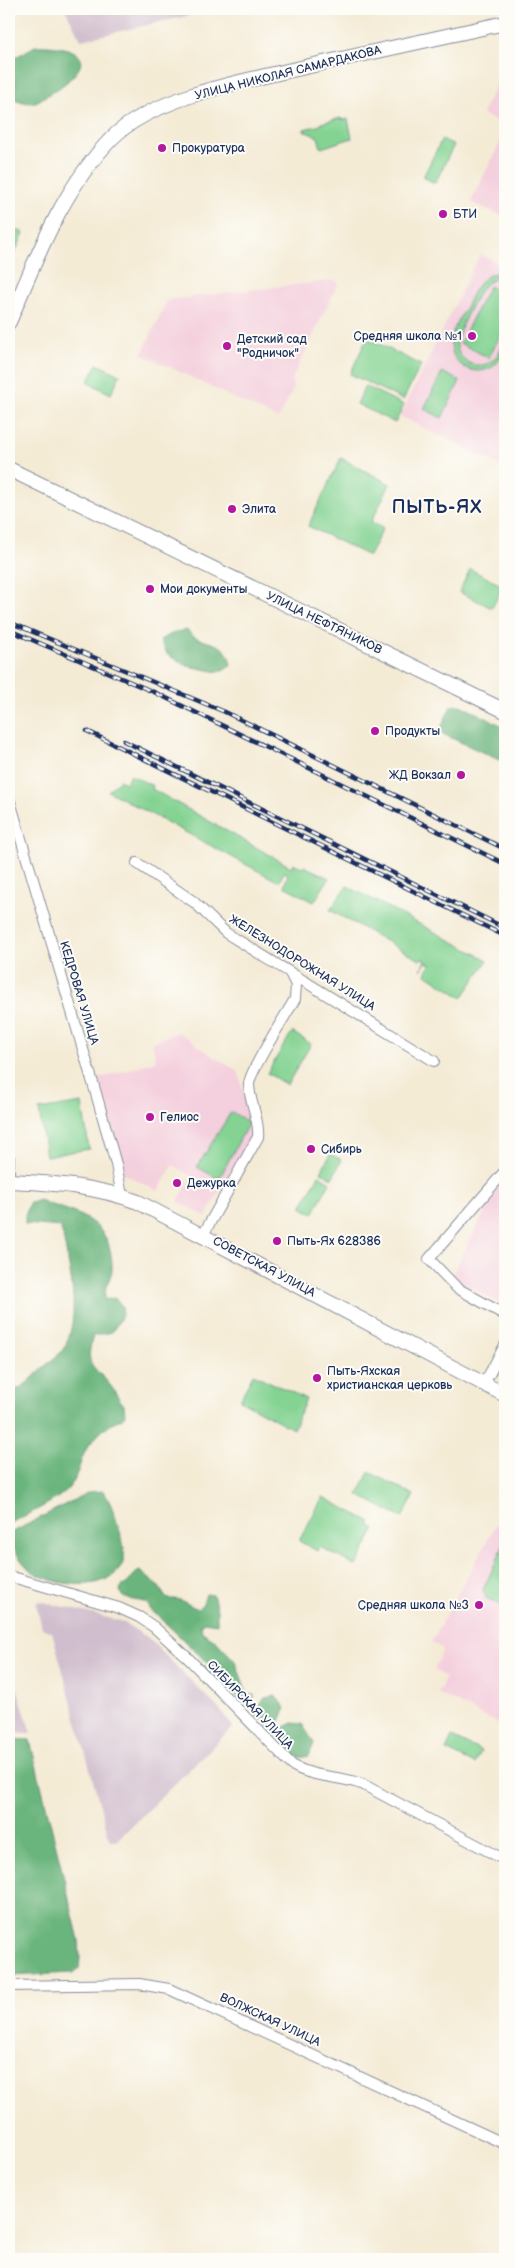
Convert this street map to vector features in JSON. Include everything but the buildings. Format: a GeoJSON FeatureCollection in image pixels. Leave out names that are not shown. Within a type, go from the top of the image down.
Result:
{"type":"FeatureCollection","features":[{"type":"Feature","properties":{"kind":"street","name":"УЛИЦА НИКОЛАЯ САМАРДАКОВА"},"geometry":{"type":"LineString","coordinates":[[9,322],[69,193],[90,162],[113,138],[138,118],[162,107],[231,85],[505,23]]}},
{"type":"Feature","properties":{"kind":"street","name":"УЛИЦА НЕФТЯНИКОВ"},"geometry":{"type":"LineString","coordinates":[[9,469],[505,711]]}},
{"type":"Feature","properties":{"kind":"street","name":"КЕДРОВАЯ УЛИЦА"},"geometry":{"type":"LineString","coordinates":[[9,798],[95,1090],[116,1164],[122,1196]]}},
{"type":"Feature","properties":{"kind":"street","name":"ЖЕЛЕЗНОДОРОЖНАЯ УЛИЦА"},"geometry":{"type":"LineString","coordinates":[[137,863],[199,906],[226,933],[434,1061]]}},
{"type":"Feature","properties":{"kind":"street"},"geometry":{"type":"LineString","coordinates":[[203,1235],[258,1137],[258,1128],[250,1094],[250,1078],[295,999],[296,986],[289,971]]}},
{"type":"Feature","properties":{"kind":"street"},"geometry":{"type":"LineString","coordinates":[[9,1158],[9,1181]]}},
{"type":"Feature","properties":{"kind":"street"},"geometry":{"type":"LineString","coordinates":[[505,1171],[429,1259],[457,1288],[505,1315]]}},
{"type":"Feature","properties":{"kind":"street","name":"СОВЕТСКАЯ УЛИЦА"},"geometry":{"type":"LineString","coordinates":[[9,1181],[79,1186],[122,1196],[155,1209],[505,1395]]}},
{"type":"Feature","properties":{"kind":"street"},"geometry":{"type":"LineString","coordinates":[[484,1384],[505,1345]]}},
{"type":"Feature","properties":{"kind":"street","name":"СИБИРСКАЯ УЛИЦА"},"geometry":{"type":"LineString","coordinates":[[9,1576],[104,1602],[139,1617],[169,1639],[292,1765],[311,1774],[352,1780],[364,1785],[505,1860]]}},
{"type":"Feature","properties":{"kind":"street","name":"ВОЛЖСКАЯ УЛИЦА"},"geometry":{"type":"LineString","coordinates":[[9,1986],[125,1984],[151,1985],[168,1989],[505,2144]]}},
{"type":"Feature","properties":{"kind":"shaded area"},"geometry":{"type":"Polygon","coordinates":[[[65,9],[218,9],[81,40],[65,9]]]}},
{"type":"Feature","properties":{"kind":"shaded area"},"geometry":{"type":"Polygon","coordinates":[[[505,66],[505,125],[482,114],[505,66]]]}},
{"type":"Feature","properties":{"kind":"shaded area"},"geometry":{"type":"Polygon","coordinates":[[[505,132],[505,217],[471,202],[505,132]]]}},
{"type":"Feature","properties":{"kind":"shaded area","name":"Средняя школа №1"},"geometry":{"type":"Polygon","coordinates":[[[480,254],[505,266],[505,468],[400,416],[480,254]]]}},
{"type":"Feature","properties":{"kind":"shaded area","name":"Детский сад \"Родничок\""},"geometry":{"type":"Polygon","coordinates":[[[336,280],[338,284],[292,379],[293,390],[278,419],[142,354],[167,300],[336,280]]]}},
{"type":"Feature","properties":{"kind":"shaded area"},"geometry":{"type":"Polygon","coordinates":[[[179,1032],[211,1055],[238,1071],[255,1134],[236,1169],[232,1167],[206,1217],[178,1201],[192,1176],[173,1165],[158,1191],[123,1173],[98,1079],[156,1061],[152,1042],[179,1032]]]}},
{"type":"Feature","properties":{"kind":"shaded area"},"geometry":{"type":"Polygon","coordinates":[[[499,1185],[505,1189],[505,1306],[457,1280],[452,1274],[499,1185]]]}},
{"type":"Feature","properties":{"kind":"shaded area","name":"Средняя школа №3"},"geometry":{"type":"Polygon","coordinates":[[[505,1509],[505,1727],[438,1693],[446,1677],[434,1670],[443,1649],[431,1642],[505,1509]]]}},
{"type":"Feature","properties":{"kind":"shaded area"},"geometry":{"type":"Polygon","coordinates":[[[39,1601],[121,1621],[147,1637],[220,1710],[233,1727],[116,1841],[110,1841],[52,1632],[42,1628],[36,1604],[39,1601]]]}},
{"type":"Feature","properties":{"kind":"shaded area"},"geometry":{"type":"Polygon","coordinates":[[[9,1662],[31,1733],[9,1732],[9,1662]]]}},
{"type":"Feature","properties":{"kind":"green space"},"geometry":{"type":"Polygon","coordinates":[[[35,46],[52,46],[70,50],[81,59],[80,67],[69,80],[56,90],[38,101],[27,103],[9,97],[9,61],[35,46]]]}},
{"type":"Feature","properties":{"kind":"green space"},"geometry":{"type":"Polygon","coordinates":[[[341,118],[342,120],[348,119],[352,138],[321,148],[318,137],[304,131],[304,129],[321,125],[321,123],[341,118]]]}},
{"type":"Feature","properties":{"kind":"green space"},"geometry":{"type":"Polygon","coordinates":[[[442,139],[454,145],[435,183],[423,177],[442,139]]]}},
{"type":"Feature","properties":{"kind":"green space"},"geometry":{"type":"Polygon","coordinates":[[[9,226],[24,233],[9,265],[9,226]]]}},
{"type":"Feature","properties":{"kind":"green space"},"geometry":{"type":"Polygon","coordinates":[[[494,273],[505,273],[505,279],[496,279],[483,287],[467,314],[459,334],[457,348],[459,354],[467,362],[484,365],[496,357],[505,339],[503,354],[496,364],[488,369],[478,371],[468,369],[459,363],[453,354],[452,333],[477,287],[484,279],[494,273]]]}},
{"type":"Feature","properties":{"kind":"green space"},"geometry":{"type":"Polygon","coordinates":[[[489,286],[505,294],[505,326],[489,358],[460,343],[489,286]]]}},
{"type":"Feature","properties":{"kind":"green space"},"geometry":{"type":"Polygon","coordinates":[[[367,338],[421,365],[403,400],[350,374],[367,338]]]}},
{"type":"Feature","properties":{"kind":"green space"},"geometry":{"type":"Polygon","coordinates":[[[97,364],[120,375],[111,394],[88,382],[97,364]]]}},
{"type":"Feature","properties":{"kind":"green space"},"geometry":{"type":"Polygon","coordinates":[[[442,372],[460,381],[442,418],[424,409],[442,372]]]}},
{"type":"Feature","properties":{"kind":"green space"},"geometry":{"type":"Polygon","coordinates":[[[365,386],[404,405],[395,423],[357,404],[365,386]]]}},
{"type":"Feature","properties":{"kind":"green space"},"geometry":{"type":"Polygon","coordinates":[[[341,458],[390,484],[371,522],[383,528],[369,556],[308,526],[341,458]]]}},
{"type":"Feature","properties":{"kind":"green space"},"geometry":{"type":"Polygon","coordinates":[[[470,569],[503,586],[492,608],[459,592],[470,569]]]}},
{"type":"Feature","properties":{"kind":"green space"},"geometry":{"type":"Polygon","coordinates":[[[187,630],[199,639],[225,650],[231,666],[218,672],[187,666],[167,654],[160,640],[175,632],[187,630]]]}},
{"type":"Feature","properties":{"kind":"green space"},"geometry":{"type":"Polygon","coordinates":[[[460,705],[505,727],[505,758],[499,760],[443,734],[441,728],[451,706],[460,705]]]}},
{"type":"Feature","properties":{"kind":"green space"},"geometry":{"type":"Polygon","coordinates":[[[130,775],[153,786],[152,789],[291,867],[293,863],[303,868],[304,866],[329,878],[314,902],[284,886],[288,874],[284,872],[280,880],[277,881],[108,791],[119,780],[126,783],[130,775]]]}},
{"type":"Feature","properties":{"kind":"green space"},"geometry":{"type":"Polygon","coordinates":[[[347,886],[488,960],[462,998],[426,974],[430,964],[426,962],[421,970],[425,960],[422,958],[420,960],[330,910],[347,886]]]}},
{"type":"Feature","properties":{"kind":"green space"},"geometry":{"type":"Polygon","coordinates":[[[292,1032],[311,1044],[287,1085],[267,1073],[292,1032]]]}},
{"type":"Feature","properties":{"kind":"green space"},"geometry":{"type":"Polygon","coordinates":[[[82,1103],[89,1149],[46,1156],[39,1110],[82,1103]]]}},
{"type":"Feature","properties":{"kind":"green space"},"geometry":{"type":"Polygon","coordinates":[[[231,1112],[249,1122],[219,1179],[197,1167],[231,1112]]]}},
{"type":"Feature","properties":{"kind":"green space"},"geometry":{"type":"Polygon","coordinates":[[[330,1154],[342,1160],[332,1178],[321,1172],[330,1154]]]}},
{"type":"Feature","properties":{"kind":"green space"},"geometry":{"type":"Polygon","coordinates":[[[319,1175],[330,1182],[313,1214],[301,1207],[319,1175]]]}},
{"type":"Feature","properties":{"kind":"green space"},"geometry":{"type":"Polygon","coordinates":[[[39,1200],[89,1220],[106,1238],[110,1251],[112,1271],[105,1290],[105,1300],[114,1298],[122,1306],[123,1310],[112,1332],[93,1336],[89,1354],[92,1364],[124,1405],[125,1415],[106,1427],[90,1444],[74,1480],[66,1491],[51,1502],[9,1524],[9,1383],[16,1390],[20,1388],[58,1355],[69,1338],[72,1323],[72,1290],[61,1227],[25,1224],[29,1203],[39,1200]]]}},
{"type":"Feature","properties":{"kind":"green space"},"geometry":{"type":"Polygon","coordinates":[[[253,1374],[306,1399],[293,1429],[240,1400],[253,1374]]]}},
{"type":"Feature","properties":{"kind":"green space"},"geometry":{"type":"Polygon","coordinates":[[[369,1472],[414,1495],[402,1518],[358,1495],[369,1472]]]}},
{"type":"Feature","properties":{"kind":"green space"},"geometry":{"type":"Polygon","coordinates":[[[103,1491],[112,1508],[124,1546],[123,1562],[113,1576],[89,1584],[75,1584],[47,1579],[27,1567],[16,1552],[9,1534],[89,1492],[103,1491]]]}},
{"type":"Feature","properties":{"kind":"green space"},"geometry":{"type":"Polygon","coordinates":[[[323,1497],[371,1522],[369,1525],[375,1529],[356,1566],[320,1547],[317,1551],[299,1541],[323,1497]]]}},
{"type":"Feature","properties":{"kind":"green space"},"geometry":{"type":"Polygon","coordinates":[[[505,1542],[505,1607],[486,1598],[483,1590],[505,1542]]]}},
{"type":"Feature","properties":{"kind":"green space"},"geometry":{"type":"Polygon","coordinates":[[[140,1571],[159,1587],[166,1598],[180,1600],[197,1608],[202,1605],[206,1594],[213,1595],[217,1609],[217,1624],[204,1622],[201,1625],[202,1632],[214,1639],[235,1661],[248,1695],[254,1695],[254,1701],[248,1703],[238,1697],[218,1673],[153,1613],[146,1603],[122,1596],[120,1590],[122,1586],[128,1583],[140,1571]]]}},
{"type":"Feature","properties":{"kind":"green space"},"geometry":{"type":"Polygon","coordinates":[[[276,1696],[286,1708],[280,1721],[269,1730],[266,1720],[257,1719],[254,1711],[265,1698],[276,1696]]]}},
{"type":"Feature","properties":{"kind":"green space"},"geometry":{"type":"Polygon","coordinates":[[[293,1723],[302,1724],[314,1743],[309,1756],[295,1756],[280,1740],[281,1729],[293,1723]]]}},
{"type":"Feature","properties":{"kind":"green space"},"geometry":{"type":"Polygon","coordinates":[[[452,1737],[481,1751],[475,1764],[446,1750],[452,1737]]]}},
{"type":"Feature","properties":{"kind":"green space"},"geometry":{"type":"Polygon","coordinates":[[[9,1739],[30,1740],[79,1940],[79,1969],[72,1973],[9,1976],[9,1739]]]}},
{"type":"Feature","properties":{"kind":"railway"},"geometry":{"type":"LineString","coordinates":[[9,622],[225,712],[505,849]]}},
{"type":"Feature","properties":{"kind":"railway"},"geometry":{"type":"LineString","coordinates":[[9,630],[156,693],[505,864]]}},
{"type":"Feature","properties":{"kind":"railway"},"geometry":{"type":"LineString","coordinates":[[87,731],[505,936]]}},
{"type":"Feature","properties":{"kind":"railway"},"geometry":{"type":"LineString","coordinates":[[124,741],[505,928]]}},
{"type":"Feature","properties":{"kind":"place","name":"Прокуратура"},"geometry":{"type":"Point","coordinates":[162,148]}},
{"type":"Feature","properties":{"kind":"place","name":"БТИ"},"geometry":{"type":"Point","coordinates":[443,214]}},
{"type":"Feature","properties":{"kind":"place","name":"Средняя школа №1"},"geometry":{"type":"Point","coordinates":[472,336]}},
{"type":"Feature","properties":{"kind":"place","name":"Детский сад \"Родничок\""},"geometry":{"type":"Point","coordinates":[227,346]}},
{"type":"Feature","properties":{"kind":"place","name":"Элита"},"geometry":{"type":"Point","coordinates":[232,509]}},
{"type":"Feature","properties":{"kind":"place","name":"Мои документы"},"geometry":{"type":"Point","coordinates":[150,589]}},
{"type":"Feature","properties":{"kind":"place","name":"Продукты"},"geometry":{"type":"Point","coordinates":[375,731]}},
{"type":"Feature","properties":{"kind":"place","name":"ЖД Вокзал"},"geometry":{"type":"Point","coordinates":[461,775]}},
{"type":"Feature","properties":{"kind":"place","name":"Гелиос"},"geometry":{"type":"Point","coordinates":[150,1117]}},
{"type":"Feature","properties":{"kind":"place","name":"Сибирь"},"geometry":{"type":"Point","coordinates":[311,1149]}},
{"type":"Feature","properties":{"kind":"place","name":"Дежурка"},"geometry":{"type":"Point","coordinates":[177,1183]}},
{"type":"Feature","properties":{"kind":"place","name":"Пыть-Ях 628386"},"geometry":{"type":"Point","coordinates":[277,1241]}},
{"type":"Feature","properties":{"kind":"place","name":"Пыть-Яхская христианская церковь"},"geometry":{"type":"Point","coordinates":[317,1378]}},
{"type":"Feature","properties":{"kind":"place","name":"Средняя школа №3"},"geometry":{"type":"Point","coordinates":[479,1605]}},
{"type":"Feature","properties":{"kind":"district","name":"ПЫТЬ-ЯХ"},"geometry":{"type":"Point","coordinates":[437,507]}}]}
